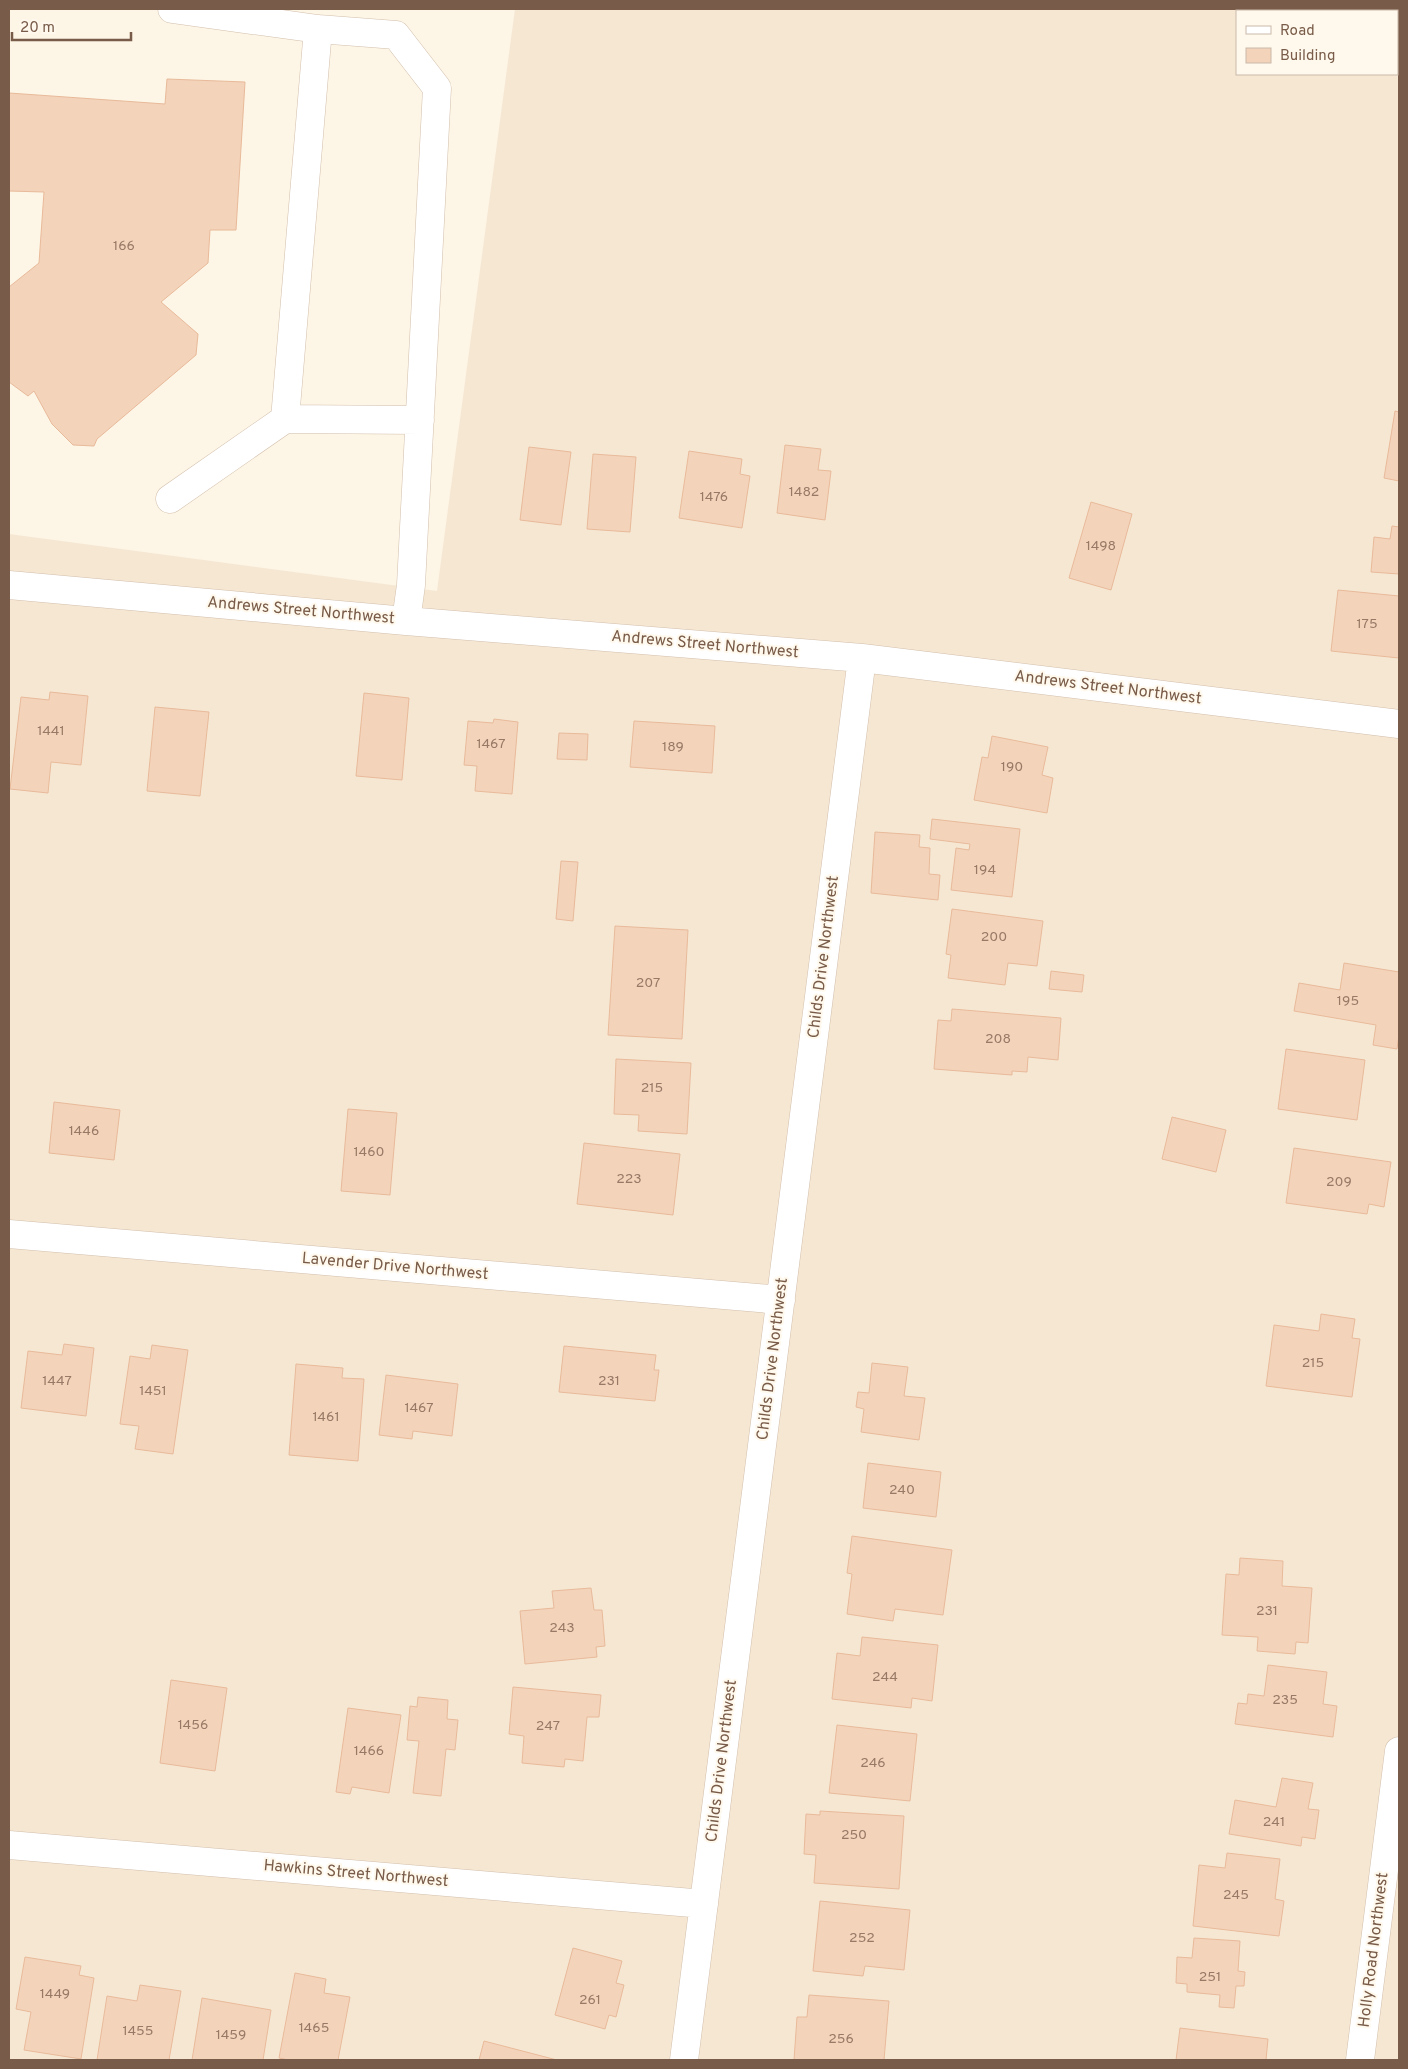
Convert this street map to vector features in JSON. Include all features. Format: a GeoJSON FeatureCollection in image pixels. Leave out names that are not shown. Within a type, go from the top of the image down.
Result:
{"type":"FeatureCollection","features":[{"type":"Feature","properties":{"kind":"street"},"geometry":{"type":"LineString","coordinates":[[172,9],[318,29],[396,35],[437,88],[411,585],[406,621]]}},
{"type":"Feature","properties":{"kind":"street"},"geometry":{"type":"LineString","coordinates":[[285,419],[318,29]]}},
{"type":"Feature","properties":{"kind":"street"},"geometry":{"type":"LineString","coordinates":[[170,499],[285,419],[420,420]]}},
{"type":"Feature","properties":{"kind":"street","name":"Andrews Street Northwest"},"geometry":{"type":"LineString","coordinates":[[9,585],[406,621],[862,658],[1399,724]]}},
{"type":"Feature","properties":{"kind":"street","name":"Childs Drive Northwest"},"geometry":{"type":"LineString","coordinates":[[684,2060],[862,658]]}},
{"type":"Feature","properties":{"kind":"street","name":"Lavender Drive Northwest"},"geometry":{"type":"LineString","coordinates":[[9,1234],[781,1300]]}},
{"type":"Feature","properties":{"kind":"street","name":"Holly Road Northwest"},"geometry":{"type":"LineString","coordinates":[[1360,2060],[1399,1751]]}},
{"type":"Feature","properties":{"kind":"street","name":"Hawkins Street Northwest"},"geometry":{"type":"LineString","coordinates":[[9,1845],[704,1904]]}},
{"type":"Feature","properties":{"kind":"shaded area"},"geometry":{"type":"Polygon","coordinates":[[[515,9],[1399,9],[1399,2060],[9,2060],[9,534],[437,591],[515,9]]]}},
{"type":"Feature","properties":{"kind":"building"},"geometry":{"type":"Polygon","coordinates":[[[167,79],[245,82],[236,230],[210,230],[208,263],[161,302],[198,334],[196,355],[97,439],[94,446],[73,445],[52,424],[34,391],[28,396],[9,382],[9,287],[39,263],[44,192],[9,191],[9,93],[165,104],[167,79]]]}},
{"type":"Feature","properties":{"kind":"building"},"geometry":{"type":"Polygon","coordinates":[[[1395,411],[1399,412],[1399,481],[1384,478],[1395,411]]]}},
{"type":"Feature","properties":{"kind":"building"},"geometry":{"type":"Polygon","coordinates":[[[785,445],[821,449],[818,470],[831,471],[825,520],[777,513],[785,445]]]}},
{"type":"Feature","properties":{"kind":"building"},"geometry":{"type":"Polygon","coordinates":[[[529,447],[571,452],[561,525],[520,520],[529,447]]]}},
{"type":"Feature","properties":{"kind":"building"},"geometry":{"type":"Polygon","coordinates":[[[689,451],[742,459],[740,474],[750,476],[742,528],[679,518],[689,451]]]}},
{"type":"Feature","properties":{"kind":"building"},"geometry":{"type":"Polygon","coordinates":[[[593,454],[636,457],[630,532],[587,529],[593,454]]]}},
{"type":"Feature","properties":{"kind":"building"},"geometry":{"type":"Polygon","coordinates":[[[1091,502],[1132,514],[1111,590],[1069,578],[1091,502]]]}},
{"type":"Feature","properties":{"kind":"building"},"geometry":{"type":"Polygon","coordinates":[[[1392,526],[1399,527],[1399,574],[1371,572],[1374,537],[1390,539],[1392,526]]]}},
{"type":"Feature","properties":{"kind":"building"},"geometry":{"type":"Polygon","coordinates":[[[1338,590],[1399,596],[1399,658],[1331,651],[1338,590]]]}},
{"type":"Feature","properties":{"kind":"building"},"geometry":{"type":"Polygon","coordinates":[[[50,692],[88,696],[81,765],[51,762],[48,793],[10,789],[21,697],[49,700],[50,692]]]}},
{"type":"Feature","properties":{"kind":"building"},"geometry":{"type":"Polygon","coordinates":[[[364,693],[409,698],[402,780],[356,776],[364,693]]]}},
{"type":"Feature","properties":{"kind":"building"},"geometry":{"type":"Polygon","coordinates":[[[155,707],[209,712],[200,796],[147,791],[155,707]]]}},
{"type":"Feature","properties":{"kind":"building"},"geometry":{"type":"Polygon","coordinates":[[[494,719],[518,722],[512,794],[475,791],[477,766],[464,765],[468,721],[493,723],[494,719]]]}},
{"type":"Feature","properties":{"kind":"building"},"geometry":{"type":"Polygon","coordinates":[[[634,721],[715,726],[712,773],[630,767],[634,721]]]}},
{"type":"Feature","properties":{"kind":"building"},"geometry":{"type":"Polygon","coordinates":[[[559,733],[588,734],[587,760],[557,759],[559,733]]]}},
{"type":"Feature","properties":{"kind":"building"},"geometry":{"type":"Polygon","coordinates":[[[992,736],[1048,747],[1042,775],[1053,778],[1047,813],[974,800],[982,757],[988,758],[992,736]]]}},
{"type":"Feature","properties":{"kind":"building"},"geometry":{"type":"Polygon","coordinates":[[[932,819],[1020,829],[1012,897],[951,890],[956,848],[969,850],[970,844],[930,839],[932,819]]]}},
{"type":"Feature","properties":{"kind":"building"},"geometry":{"type":"Polygon","coordinates":[[[875,832],[920,835],[919,847],[930,848],[929,874],[940,875],[938,900],[871,893],[875,832]]]}},
{"type":"Feature","properties":{"kind":"building"},"geometry":{"type":"Polygon","coordinates":[[[561,861],[578,862],[573,921],[556,919],[561,861]]]}},
{"type":"Feature","properties":{"kind":"building"},"geometry":{"type":"Polygon","coordinates":[[[952,909],[1043,921],[1037,966],[1008,963],[1005,985],[948,978],[951,955],[946,954],[952,909]]]}},
{"type":"Feature","properties":{"kind":"building"},"geometry":{"type":"Polygon","coordinates":[[[615,926],[688,930],[682,1039],[608,1035],[615,926]]]}},
{"type":"Feature","properties":{"kind":"building"},"geometry":{"type":"Polygon","coordinates":[[[1344,963],[1399,972],[1399,1035],[1397,1049],[1373,1045],[1376,1025],[1294,1011],[1299,983],[1340,990],[1344,963]]]}},
{"type":"Feature","properties":{"kind":"building"},"geometry":{"type":"Polygon","coordinates":[[[1051,971],[1084,975],[1082,992],[1049,989],[1051,971]]]}},
{"type":"Feature","properties":{"kind":"building"},"geometry":{"type":"Polygon","coordinates":[[[952,1009],[1061,1018],[1058,1060],[1028,1057],[1027,1072],[1012,1071],[1012,1075],[934,1069],[938,1020],[951,1021],[952,1009]]]}},
{"type":"Feature","properties":{"kind":"building"},"geometry":{"type":"Polygon","coordinates":[[[1286,1049],[1365,1060],[1357,1120],[1278,1109],[1286,1049]]]}},
{"type":"Feature","properties":{"kind":"building"},"geometry":{"type":"Polygon","coordinates":[[[616,1059],[691,1063],[687,1134],[638,1131],[639,1115],[614,1114],[616,1059]]]}},
{"type":"Feature","properties":{"kind":"building"},"geometry":{"type":"Polygon","coordinates":[[[54,1102],[120,1110],[114,1160],[49,1153],[54,1102]]]}},
{"type":"Feature","properties":{"kind":"building"},"geometry":{"type":"Polygon","coordinates":[[[348,1109],[397,1113],[390,1195],[341,1191],[348,1109]]]}},
{"type":"Feature","properties":{"kind":"building"},"geometry":{"type":"Polygon","coordinates":[[[1172,1117],[1226,1130],[1216,1172],[1162,1159],[1172,1117]]]}},
{"type":"Feature","properties":{"kind":"building"},"geometry":{"type":"Polygon","coordinates":[[[584,1143],[680,1154],[673,1215],[577,1204],[584,1143]]]}},
{"type":"Feature","properties":{"kind":"building"},"geometry":{"type":"Polygon","coordinates":[[[1294,1148],[1391,1162],[1384,1207],[1369,1204],[1367,1214],[1286,1203],[1294,1148]]]}},
{"type":"Feature","properties":{"kind":"building"},"geometry":{"type":"Polygon","coordinates":[[[1321,1314],[1355,1319],[1352,1338],[1360,1339],[1352,1397],[1266,1386],[1274,1325],[1319,1331],[1321,1314]]]}},
{"type":"Feature","properties":{"kind":"building"},"geometry":{"type":"Polygon","coordinates":[[[64,1344],[94,1348],[86,1416],[21,1408],[28,1351],[62,1355],[64,1344]]]}},
{"type":"Feature","properties":{"kind":"building"},"geometry":{"type":"Polygon","coordinates":[[[152,1345],[188,1350],[173,1454],[135,1449],[139,1426],[120,1424],[130,1356],[150,1359],[152,1345]]]}},
{"type":"Feature","properties":{"kind":"building"},"geometry":{"type":"Polygon","coordinates":[[[564,1346],[656,1355],[654,1370],[659,1370],[655,1401],[559,1392],[564,1346]]]}},
{"type":"Feature","properties":{"kind":"building"},"geometry":{"type":"Polygon","coordinates":[[[872,1363],[908,1367],[904,1396],[925,1398],[919,1440],[861,1432],[864,1409],[856,1407],[858,1392],[869,1393],[872,1363]]]}},
{"type":"Feature","properties":{"kind":"building"},"geometry":{"type":"Polygon","coordinates":[[[296,1364],[343,1368],[342,1378],[364,1379],[358,1461],[289,1455],[296,1364]]]}},
{"type":"Feature","properties":{"kind":"building"},"geometry":{"type":"Polygon","coordinates":[[[386,1375],[458,1384],[452,1436],[413,1431],[412,1439],[379,1435],[386,1375]]]}},
{"type":"Feature","properties":{"kind":"building"},"geometry":{"type":"Polygon","coordinates":[[[868,1463],[941,1472],[936,1517],[863,1508],[868,1463]]]}},
{"type":"Feature","properties":{"kind":"building"},"geometry":{"type":"Polygon","coordinates":[[[852,1536],[952,1550],[943,1615],[895,1609],[893,1621],[847,1614],[852,1574],[847,1573],[852,1536]]]}},
{"type":"Feature","properties":{"kind":"building"},"geometry":{"type":"Polygon","coordinates":[[[1240,1558],[1283,1561],[1282,1586],[1312,1588],[1308,1643],[1296,1642],[1295,1654],[1257,1651],[1258,1637],[1222,1635],[1226,1574],[1239,1575],[1240,1558]]]}},
{"type":"Feature","properties":{"kind":"building"},"geometry":{"type":"Polygon","coordinates":[[[591,1588],[594,1610],[602,1610],[605,1646],[596,1647],[597,1657],[525,1664],[520,1611],[554,1608],[552,1591],[591,1588]]]}},
{"type":"Feature","properties":{"kind":"building"},"geometry":{"type":"Polygon","coordinates":[[[862,1637],[938,1645],[932,1701],[912,1698],[911,1708],[832,1699],[837,1653],[860,1656],[862,1637]]]}},
{"type":"Feature","properties":{"kind":"building"},"geometry":{"type":"Polygon","coordinates":[[[1268,1665],[1327,1672],[1323,1704],[1337,1706],[1333,1737],[1235,1724],[1238,1703],[1247,1704],[1248,1694],[1264,1696],[1268,1665]]]}},
{"type":"Feature","properties":{"kind":"building"},"geometry":{"type":"Polygon","coordinates":[[[171,1680],[227,1688],[215,1771],[160,1763],[171,1680]]]}},
{"type":"Feature","properties":{"kind":"building"},"geometry":{"type":"Polygon","coordinates":[[[513,1687],[601,1695],[599,1717],[587,1717],[583,1761],[565,1759],[564,1767],[522,1763],[524,1736],[509,1734],[513,1687]]]}},
{"type":"Feature","properties":{"kind":"building"},"geometry":{"type":"Polygon","coordinates":[[[418,1697],[448,1700],[447,1719],[458,1720],[455,1750],[446,1749],[441,1796],[413,1793],[419,1741],[407,1740],[410,1706],[417,1707],[418,1697]]]}},
{"type":"Feature","properties":{"kind":"building"},"geometry":{"type":"Polygon","coordinates":[[[348,1708],[401,1715],[389,1793],[352,1787],[350,1794],[336,1792],[348,1708]]]}},
{"type":"Feature","properties":{"kind":"building"},"geometry":{"type":"Polygon","coordinates":[[[837,1725],[917,1734],[910,1801],[829,1793],[837,1725]]]}},
{"type":"Feature","properties":{"kind":"building"},"geometry":{"type":"Polygon","coordinates":[[[1282,1778],[1313,1783],[1308,1809],[1319,1810],[1315,1839],[1302,1837],[1301,1846],[1229,1834],[1235,1800],[1276,1807],[1282,1778]]]}},
{"type":"Feature","properties":{"kind":"building"},"geometry":{"type":"Polygon","coordinates":[[[820,1811],[904,1816],[899,1889],[814,1883],[816,1855],[804,1854],[806,1814],[820,1815],[820,1811]]]}},
{"type":"Feature","properties":{"kind":"building"},"geometry":{"type":"Polygon","coordinates":[[[1227,1853],[1280,1859],[1275,1899],[1284,1901],[1279,1936],[1193,1926],[1199,1865],[1225,1868],[1227,1853]]]}},
{"type":"Feature","properties":{"kind":"building"},"geometry":{"type":"Polygon","coordinates":[[[820,1901],[910,1910],[904,1970],[865,1966],[863,1976],[813,1971],[820,1901]]]}},
{"type":"Feature","properties":{"kind":"building"},"geometry":{"type":"Polygon","coordinates":[[[1194,1938],[1240,1941],[1238,1971],[1245,1972],[1244,1986],[1236,1986],[1234,2008],[1219,2007],[1220,1995],[1187,1992],[1187,1984],[1176,1983],[1177,1957],[1192,1958],[1194,1938]]]}},
{"type":"Feature","properties":{"kind":"building"},"geometry":{"type":"Polygon","coordinates":[[[573,1948],[622,1961],[616,1983],[624,1985],[616,2017],[609,2015],[605,2029],[555,2015],[573,1948]]]}},
{"type":"Feature","properties":{"kind":"building"},"geometry":{"type":"Polygon","coordinates":[[[25,1957],[81,1966],[79,1975],[94,1978],[81,2059],[24,2050],[31,2012],[16,2009],[25,1957]]]}},
{"type":"Feature","properties":{"kind":"building"},"geometry":{"type":"Polygon","coordinates":[[[295,1973],[326,1979],[324,1993],[350,1997],[338,2060],[289,2060],[279,2058],[295,1973]]]}},
{"type":"Feature","properties":{"kind":"building"},"geometry":{"type":"Polygon","coordinates":[[[140,1985],[181,1991],[169,2060],[97,2060],[107,1996],[137,2001],[140,1985]]]}},
{"type":"Feature","properties":{"kind":"building"},"geometry":{"type":"Polygon","coordinates":[[[809,1995],[889,2001],[884,2060],[794,2060],[797,2017],[807,2017],[809,1995]]]}},
{"type":"Feature","properties":{"kind":"building"},"geometry":{"type":"Polygon","coordinates":[[[202,1998],[271,2010],[263,2060],[192,2060],[202,1998]]]}},
{"type":"Feature","properties":{"kind":"building"},"geometry":{"type":"Polygon","coordinates":[[[1180,2028],[1268,2039],[1266,2060],[1176,2060],[1180,2028]]]}},
{"type":"Feature","properties":{"kind":"building"},"geometry":{"type":"Polygon","coordinates":[[[484,2041],[557,2060],[479,2060],[484,2041]]]}}]}
